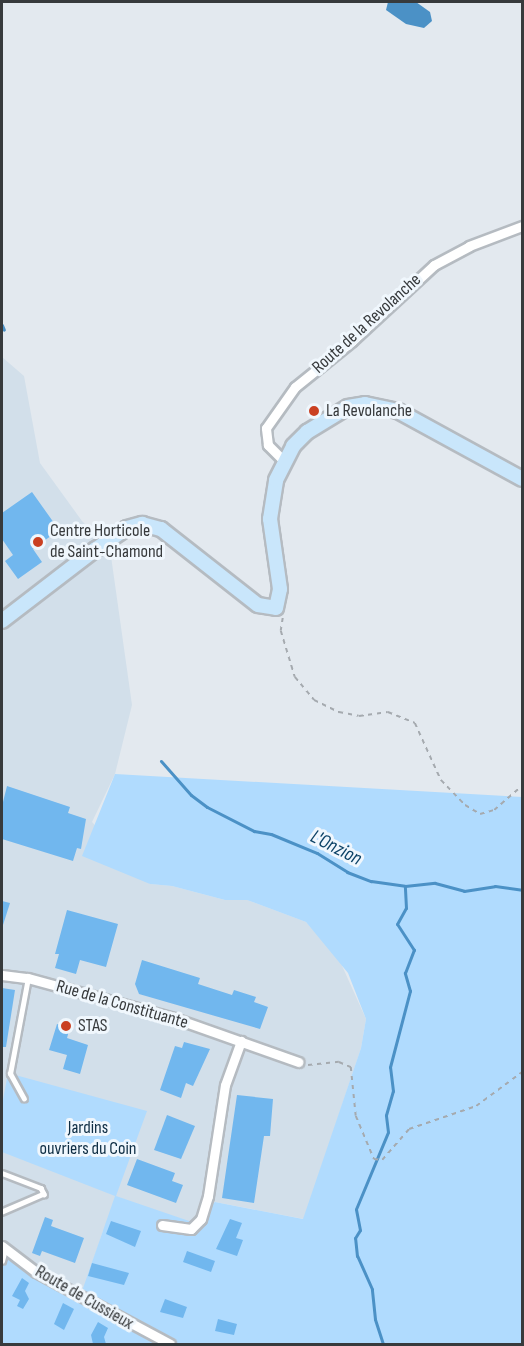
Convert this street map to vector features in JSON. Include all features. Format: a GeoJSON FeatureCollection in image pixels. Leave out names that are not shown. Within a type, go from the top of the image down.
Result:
{"type":"FeatureCollection","features":[{"type":"Feature","properties":{"kind":"main road"},"geometry":{"type":"LineString","coordinates":[[2,621],[127,528],[152,525],[258,605],[269,609],[279,602],[270,519],[276,480],[284,461],[307,432],[348,407],[381,405],[424,423],[522,479]]}},
{"type":"Feature","properties":{"kind":"street","name":"Route de la Revolanche"},"geometry":{"type":"LineString","coordinates":[[284,461],[268,445],[266,428],[296,387],[352,341],[434,265],[522,226]]}},
{"type":"Feature","properties":{"kind":"street","name":"Rue de la Constituante"},"geometry":{"type":"LineString","coordinates":[[2,975],[28,978],[241,1041],[298,1062]]}},
{"type":"Feature","properties":{"kind":"street"},"geometry":{"type":"LineString","coordinates":[[162,1225],[191,1229],[201,1219],[208,1196],[225,1085],[241,1041]]}},
{"type":"Feature","properties":{"kind":"street","name":"Route de Cussieux"},"geometry":{"type":"LineString","coordinates":[[3,1247],[57,1284],[170,1344]]}},
{"type":"Feature","properties":{"kind":"lane"},"geometry":{"type":"LineString","coordinates":[[24,1099],[10,1074],[28,978]]}},
{"type":"Feature","properties":{"kind":"lane"},"geometry":{"type":"LineString","coordinates":[[2,1173],[41,1188],[44,1194],[2,1212]]}},
{"type":"Feature","properties":{"kind":"lane"},"geometry":{"type":"LineString","coordinates":[[2,1261],[3,1247]]}},
{"type":"Feature","properties":{"kind":"path"},"geometry":{"type":"LineString","coordinates":[[279,602],[284,620],[281,631],[295,677],[314,700],[339,712],[359,716],[388,711],[415,723],[441,780],[465,806],[480,814],[494,810],[522,786]]}},
{"type":"Feature","properties":{"kind":"path"},"geometry":{"type":"LineString","coordinates":[[298,1062],[311,1065],[347,1062],[351,1067],[356,1116],[374,1159],[382,1160],[409,1129],[476,1106],[522,1072]]}},
{"type":"Feature","properties":{"kind":"shaded area"},"geometry":{"type":"Polygon","coordinates":[[[388,2],[416,2],[430,12],[432,21],[424,28],[406,24],[386,10],[388,2]]]}},
{"type":"Feature","properties":{"kind":"shaded area"},"geometry":{"type":"Polygon","coordinates":[[[2,357],[24,376],[40,463],[82,521],[110,549],[132,705],[115,774],[92,822],[150,884],[172,886],[225,900],[247,900],[306,922],[339,959],[366,1019],[361,1048],[304,1219],[215,1202],[193,1222],[103,1231],[82,1294],[2,1244],[2,357]]]}},
{"type":"Feature","properties":{"kind":"green space","name":"Jardins ouvriers du Coin"},"geometry":{"type":"Polygon","coordinates":[[[115,774],[522,797],[522,1344],[2,1344],[2,1244],[81,1294],[115,1196],[2,1152],[2,1105],[8,1073],[147,1111],[116,1196],[192,1222],[215,1202],[303,1219],[361,1048],[366,1019],[348,973],[306,922],[247,900],[225,900],[172,886],[150,884],[82,856],[115,774]]]}},
{"type":"Feature","properties":{"kind":"building"},"geometry":{"type":"Polygon","coordinates":[[[32,492],[59,530],[33,549],[42,562],[18,579],[5,561],[13,555],[2,539],[2,513],[32,492]]]}},
{"type":"Feature","properties":{"kind":"building"},"geometry":{"type":"Polygon","coordinates":[[[7,786],[70,807],[68,813],[86,819],[81,849],[77,848],[73,861],[2,839],[2,806],[7,786]]]}},
{"type":"Feature","properties":{"kind":"building"},"geometry":{"type":"Polygon","coordinates":[[[2,901],[10,903],[3,925],[2,925],[2,901]]]}},
{"type":"Feature","properties":{"kind":"building"},"geometry":{"type":"Polygon","coordinates":[[[67,910],[118,924],[106,967],[80,960],[76,974],[55,968],[59,954],[55,954],[67,910]]]}},
{"type":"Feature","properties":{"kind":"building"},"geometry":{"type":"Polygon","coordinates":[[[142,960],[200,978],[198,984],[232,995],[234,990],[256,997],[254,1002],[268,1007],[260,1029],[139,994],[135,984],[142,960]]]}},
{"type":"Feature","properties":{"kind":"building"},"geometry":{"type":"Polygon","coordinates":[[[2,988],[15,990],[6,1047],[2,1047],[2,988]]]}},
{"type":"Feature","properties":{"kind":"building"},"geometry":{"type":"Polygon","coordinates":[[[64,1023],[71,1024],[67,1038],[88,1045],[80,1074],[63,1069],[67,1055],[49,1050],[57,1024],[63,1026],[64,1023]]]}},
{"type":"Feature","properties":{"kind":"building"},"geometry":{"type":"Polygon","coordinates":[[[184,1042],[210,1049],[193,1086],[186,1083],[181,1098],[160,1090],[175,1046],[182,1048],[184,1042]]]}},
{"type":"Feature","properties":{"kind":"building"},"geometry":{"type":"Polygon","coordinates":[[[237,1095],[273,1099],[270,1136],[264,1136],[254,1203],[222,1198],[237,1095]]]}},
{"type":"Feature","properties":{"kind":"building"},"geometry":{"type":"Polygon","coordinates":[[[167,1115],[195,1126],[181,1159],[154,1150],[167,1115]]]}},
{"type":"Feature","properties":{"kind":"building"},"geometry":{"type":"Polygon","coordinates":[[[137,1159],[175,1173],[172,1181],[183,1185],[176,1203],[127,1185],[137,1159]]]}},
{"type":"Feature","properties":{"kind":"building"},"geometry":{"type":"Polygon","coordinates":[[[45,1217],[53,1220],[51,1226],[84,1238],[75,1263],[42,1251],[40,1256],[32,1253],[45,1217]]]}},
{"type":"Feature","properties":{"kind":"building"},"geometry":{"type":"Polygon","coordinates":[[[230,1219],[242,1223],[236,1238],[243,1240],[237,1256],[216,1249],[230,1219]]]}},
{"type":"Feature","properties":{"kind":"building"},"geometry":{"type":"Polygon","coordinates":[[[111,1221],[141,1231],[135,1247],[106,1234],[111,1221]]]}},
{"type":"Feature","properties":{"kind":"building"},"geometry":{"type":"Polygon","coordinates":[[[187,1251],[215,1261],[211,1272],[183,1262],[187,1251]]]}},
{"type":"Feature","properties":{"kind":"building"},"geometry":{"type":"Polygon","coordinates":[[[92,1263],[129,1273],[124,1285],[88,1276],[92,1263]]]}},
{"type":"Feature","properties":{"kind":"building"},"geometry":{"type":"Polygon","coordinates":[[[22,1278],[29,1283],[25,1291],[29,1299],[23,1309],[17,1306],[20,1300],[12,1296],[22,1278]]]}},
{"type":"Feature","properties":{"kind":"building"},"geometry":{"type":"Polygon","coordinates":[[[165,1299],[187,1307],[183,1318],[160,1312],[165,1299]]]}},
{"type":"Feature","properties":{"kind":"building"},"geometry":{"type":"Polygon","coordinates":[[[63,1303],[74,1309],[64,1330],[54,1324],[63,1303]]]}},
{"type":"Feature","properties":{"kind":"building"},"geometry":{"type":"Polygon","coordinates":[[[218,1319],[237,1324],[234,1335],[215,1331],[218,1319]]]}},
{"type":"Feature","properties":{"kind":"building"},"geometry":{"type":"Polygon","coordinates":[[[98,1322],[108,1328],[104,1337],[106,1344],[93,1344],[91,1335],[98,1322]]]}},
{"type":"Feature","properties":{"kind":"waterway","name":"L'Onzion"},"geometry":{"type":"LineString","coordinates":[[2,325],[4,330]]}},
{"type":"Feature","properties":{"kind":"waterway","name":"L'Onzion"},"geometry":{"type":"LineString","coordinates":[[161,761],[191,795],[207,807],[254,831],[271,834],[317,853],[347,872],[371,881],[405,886],[435,883],[464,891],[495,886],[522,890]]}},
{"type":"Feature","properties":{"kind":"waterway"},"geometry":{"type":"LineString","coordinates":[[383,1344],[375,1319],[372,1289],[357,1256],[355,1238],[360,1230],[356,1209],[388,1132],[386,1115],[393,1091],[390,1067],[410,991],[405,973],[414,950],[397,924],[406,908],[405,886]]}},
{"type":"Feature","properties":{"kind":"place","name":"La Revolanche"},"geometry":{"type":"Point","coordinates":[314,411]}},
{"type":"Feature","properties":{"kind":"place","name":"Centre Horticole de Saint-Chamond"},"geometry":{"type":"Point","coordinates":[38,542]}},
{"type":"Feature","properties":{"kind":"place","name":"STAS"},"geometry":{"type":"Point","coordinates":[66,1026]}}]}
